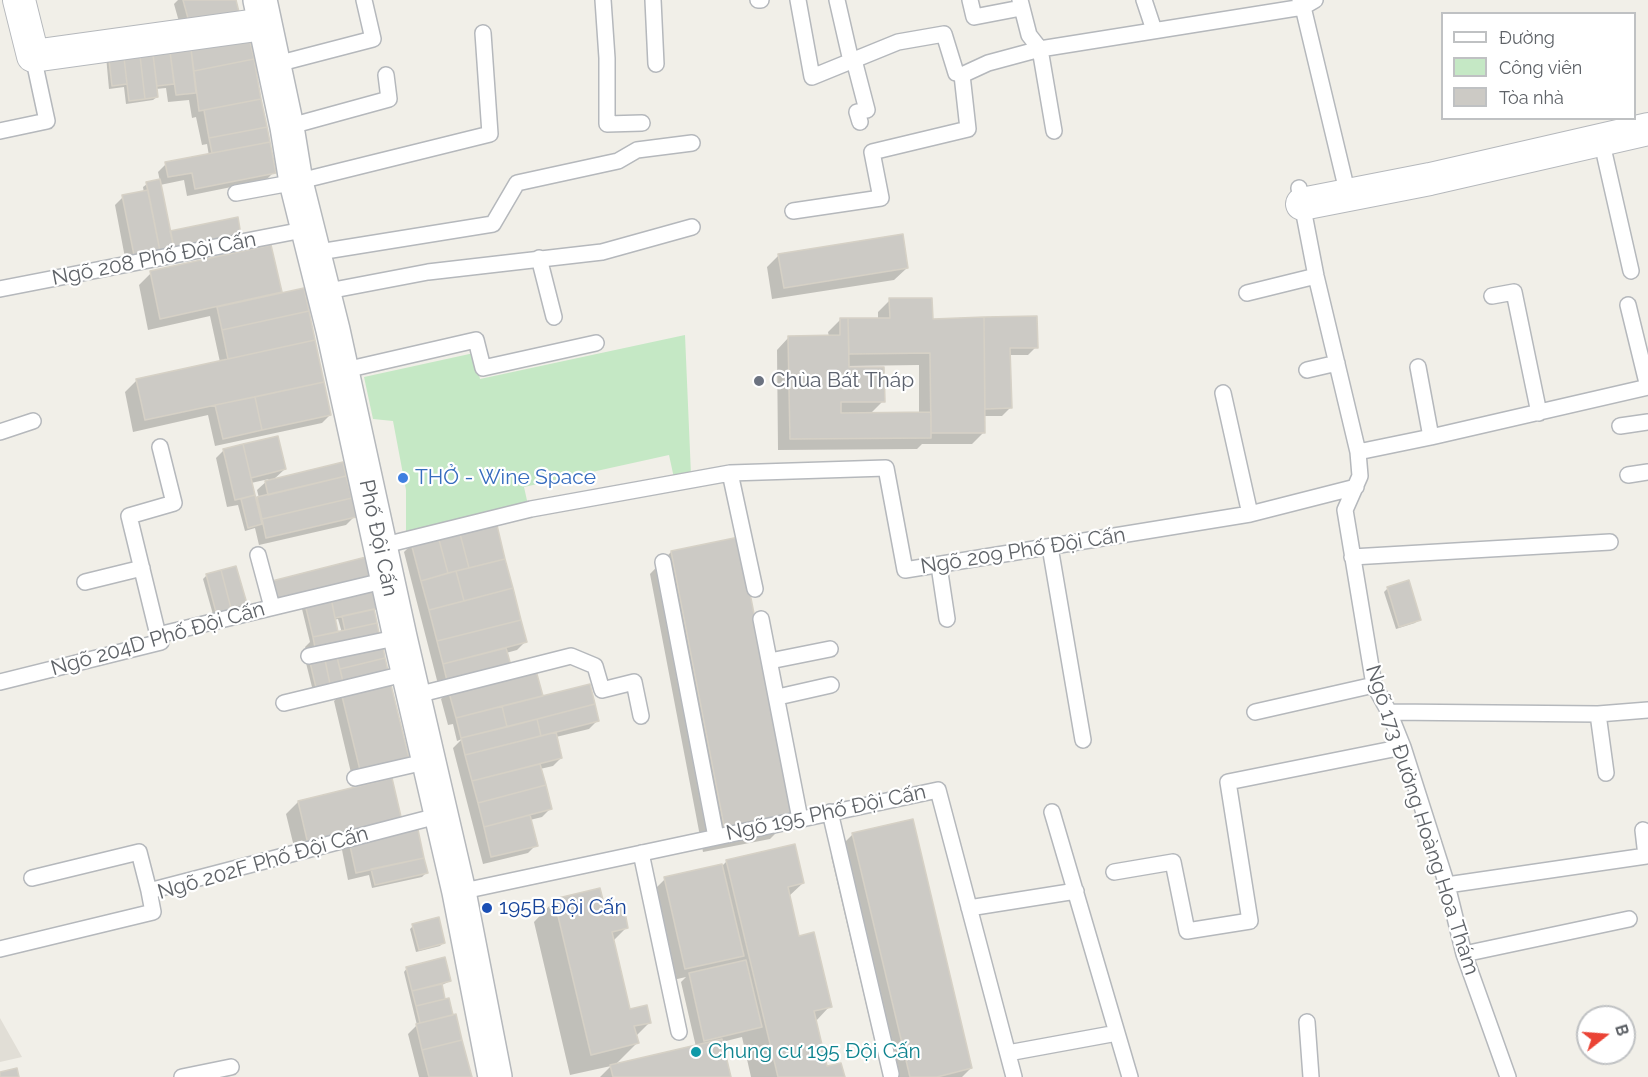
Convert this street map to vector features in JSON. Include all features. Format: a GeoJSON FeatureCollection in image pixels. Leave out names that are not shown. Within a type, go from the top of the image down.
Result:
{"type":"FeatureCollection","features":[{"type":"Feature","properties":{"kind":"street"},"geometry":{"type":"LineString","coordinates":[[20,0],[33,56],[262,12]]}},
{"type":"Feature","properties":{"kind":"street","name":"Phố Đội Cấn"},"geometry":{"type":"LineString","coordinates":[[262,12],[287,127],[296,182],[459,892],[495,1077]]}},
{"type":"Feature","properties":{"kind":"street","name":"Ngõ 173 Đường Hoàng Hoa Thám"},"geometry":{"type":"LineString","coordinates":[[1300,196],[1348,195],[1440,177],[1648,129]]}},
{"type":"Feature","properties":{"kind":"lane"},"geometry":{"type":"LineString","coordinates":[[273,65],[374,39],[364,0]]}},
{"type":"Feature","properties":{"kind":"lane"},"geometry":{"type":"LineString","coordinates":[[603,0],[607,58],[607,124],[642,123]]}},
{"type":"Feature","properties":{"kind":"lane"},"geometry":{"type":"LineString","coordinates":[[653,0],[656,64]]}},
{"type":"Feature","properties":{"kind":"lane"},"geometry":{"type":"LineString","coordinates":[[798,0],[812,77],[898,42],[944,34],[956,73],[962,75],[988,63],[1040,49],[1306,2],[1348,195]]}},
{"type":"Feature","properties":{"kind":"lane"},"geometry":{"type":"LineString","coordinates":[[837,0],[867,110],[857,112],[860,122]]}},
{"type":"Feature","properties":{"kind":"lane"},"geometry":{"type":"LineString","coordinates":[[970,0],[974,16],[1020,4],[1029,35],[1040,49],[1054,131]]}},
{"type":"Feature","properties":{"kind":"lane"},"geometry":{"type":"LineString","coordinates":[[1144,0],[1154,30]]}},
{"type":"Feature","properties":{"kind":"lane"},"geometry":{"type":"LineString","coordinates":[[236,193],[296,182],[490,134],[483,33]]}},
{"type":"Feature","properties":{"kind":"lane"},"geometry":{"type":"LineString","coordinates":[[0,131],[47,121],[33,56]]}},
{"type":"Feature","properties":{"kind":"lane"},"geometry":{"type":"LineString","coordinates":[[287,127],[389,99],[386,75]]}},
{"type":"Feature","properties":{"kind":"lane"},"geometry":{"type":"LineString","coordinates":[[793,211],[881,198],[872,152],[968,129],[962,75]]}},
{"type":"Feature","properties":{"kind":"lane"},"geometry":{"type":"LineString","coordinates":[[1600,140],[1631,271]]}},
{"type":"Feature","properties":{"kind":"lane","name":"Ngõ 208 Phố Đội Cấn"},"geometry":{"type":"LineString","coordinates":[[0,289],[310,241],[493,224],[516,183],[618,161],[637,150],[692,143]]}},
{"type":"Feature","properties":{"kind":"lane","name":"Ngõ 173 Đường Hoàng Hoa Thám"},"geometry":{"type":"LineString","coordinates":[[1300,196],[1316,276],[1358,452],[1360,476],[1345,510],[1374,685],[1389,712],[1403,747],[1446,885],[1464,954],[1508,1077]]}},
{"type":"Feature","properties":{"kind":"lane"},"geometry":{"type":"LineString","coordinates":[[323,292],[428,272],[602,252],[692,227]]}},
{"type":"Feature","properties":{"kind":"lane"},"geometry":{"type":"LineString","coordinates":[[539,258],[554,317]]}},
{"type":"Feature","properties":{"kind":"lane"},"geometry":{"type":"LineString","coordinates":[[1246,293],[1316,276]]}},
{"type":"Feature","properties":{"kind":"lane"},"geometry":{"type":"LineString","coordinates":[[1492,296],[1514,292],[1539,412]]}},
{"type":"Feature","properties":{"kind":"lane"},"geometry":{"type":"LineString","coordinates":[[1358,452],[1648,387],[1628,305]]}},
{"type":"Feature","properties":{"kind":"lane"},"geometry":{"type":"LineString","coordinates":[[341,371],[476,340],[483,368],[596,343]]}},
{"type":"Feature","properties":{"kind":"lane"},"geometry":{"type":"LineString","coordinates":[[1307,370],[1337,363]]}},
{"type":"Feature","properties":{"kind":"lane"},"geometry":{"type":"LineString","coordinates":[[1418,367],[1431,437]]}},
{"type":"Feature","properties":{"kind":"lane"},"geometry":{"type":"LineString","coordinates":[[1223,393],[1250,514]]}},
{"type":"Feature","properties":{"kind":"lane"},"geometry":{"type":"LineString","coordinates":[[0,432],[33,421]]}},
{"type":"Feature","properties":{"kind":"lane"},"geometry":{"type":"LineString","coordinates":[[1620,426],[1648,422]]}},
{"type":"Feature","properties":{"kind":"lane"},"geometry":{"type":"LineString","coordinates":[[158,635],[129,516],[174,503],[160,447]]}},
{"type":"Feature","properties":{"kind":"lane","name":"Ngõ 209 Phố Đội Cấn"},"geometry":{"type":"LineString","coordinates":[[381,546],[531,508],[730,473],[886,468],[905,570],[1250,514],[1356,487]]}},
{"type":"Feature","properties":{"kind":"lane"},"geometry":{"type":"LineString","coordinates":[[1628,475],[1648,472]]}},
{"type":"Feature","properties":{"kind":"lane"},"geometry":{"type":"LineString","coordinates":[[730,473],[755,589]]}},
{"type":"Feature","properties":{"kind":"lane"},"geometry":{"type":"LineString","coordinates":[[1352,557],[1610,542]]}},
{"type":"Feature","properties":{"kind":"lane"},"geometry":{"type":"LineString","coordinates":[[1050,547],[1083,740]]}},
{"type":"Feature","properties":{"kind":"lane"},"geometry":{"type":"LineString","coordinates":[[258,555],[272,608]]}},
{"type":"Feature","properties":{"kind":"lane"},"geometry":{"type":"LineString","coordinates":[[663,561],[716,837]]}},
{"type":"Feature","properties":{"kind":"lane"},"geometry":{"type":"LineString","coordinates":[[939,566],[947,619]]}},
{"type":"Feature","properties":{"kind":"lane"},"geometry":{"type":"LineString","coordinates":[[85,582],[142,568]]}},
{"type":"Feature","properties":{"kind":"lane","name":"Ngõ 204D Phố Đội Cấn"},"geometry":{"type":"LineString","coordinates":[[0,682],[161,642],[158,635],[387,580]]}},
{"type":"Feature","properties":{"kind":"lane"},"geometry":{"type":"LineString","coordinates":[[761,619],[800,819]]}},
{"type":"Feature","properties":{"kind":"lane"},"geometry":{"type":"LineString","coordinates":[[309,656],[400,637]]}},
{"type":"Feature","properties":{"kind":"lane"},"geometry":{"type":"LineString","coordinates":[[770,661],[830,649]]}},
{"type":"Feature","properties":{"kind":"lane"},"geometry":{"type":"LineString","coordinates":[[284,703],[411,685],[571,656],[595,666],[602,690],[634,682],[641,716]]}},
{"type":"Feature","properties":{"kind":"lane"},"geometry":{"type":"LineString","coordinates":[[778,697],[831,685]]}},
{"type":"Feature","properties":{"kind":"lane"},"geometry":{"type":"LineString","coordinates":[[1255,712],[1374,685]]}},
{"type":"Feature","properties":{"kind":"lane"},"geometry":{"type":"LineString","coordinates":[[1389,712],[1598,714],[1648,710]]}},
{"type":"Feature","properties":{"kind":"lane"},"geometry":{"type":"LineString","coordinates":[[1598,714],[1606,773]]}},
{"type":"Feature","properties":{"kind":"lane"},"geometry":{"type":"LineString","coordinates":[[1114,872],[1173,862],[1187,931],[1250,921],[1228,782],[1403,747]]}},
{"type":"Feature","properties":{"kind":"lane"},"geometry":{"type":"LineString","coordinates":[[355,778],[429,761]]}},
{"type":"Feature","properties":{"kind":"lane","name":"Ngõ 195 Phố Đội Cấn"},"geometry":{"type":"LineString","coordinates":[[459,892],[938,790],[1014,1077]]}},
{"type":"Feature","properties":{"kind":"lane"},"geometry":{"type":"LineString","coordinates":[[830,812],[891,1074]]}},
{"type":"Feature","properties":{"kind":"lane"},"geometry":{"type":"LineString","coordinates":[[1052,812],[1130,1077]]}},
{"type":"Feature","properties":{"kind":"lane","name":"Ngõ 202F Phố Đội Cấn"},"geometry":{"type":"LineString","coordinates":[[0,949],[153,912],[149,891],[441,814]]}},
{"type":"Feature","properties":{"kind":"lane"},"geometry":{"type":"LineString","coordinates":[[1446,885],[1646,856],[1643,830]]}},
{"type":"Feature","properties":{"kind":"lane"},"geometry":{"type":"LineString","coordinates":[[32,878],[139,852],[149,891]]}},
{"type":"Feature","properties":{"kind":"lane"},"geometry":{"type":"LineString","coordinates":[[641,853],[680,1032]]}},
{"type":"Feature","properties":{"kind":"lane"},"geometry":{"type":"LineString","coordinates":[[969,908],[1076,891]]}},
{"type":"Feature","properties":{"kind":"lane"},"geometry":{"type":"LineString","coordinates":[[1464,954],[1629,920]]}},
{"type":"Feature","properties":{"kind":"lane"},"geometry":{"type":"LineString","coordinates":[[1307,1022],[1311,1077]]}},
{"type":"Feature","properties":{"kind":"lane"},"geometry":{"type":"LineString","coordinates":[[1008,1053],[1117,1033]]}},
{"type":"Feature","properties":{"kind":"lane"},"geometry":{"type":"LineString","coordinates":[[182,1077],[231,1067]]}},
{"type":"Feature","properties":{"kind":"shaded area"},"geometry":{"type":"Polygon","coordinates":[[[0,1018],[22,1057],[0,1062],[0,1018]]]}},
{"type":"Feature","properties":{"kind":"green space"},"geometry":{"type":"Polygon","coordinates":[[[685,335],[691,475],[674,478],[669,455],[524,487],[528,505],[406,533],[406,490],[393,421],[373,419],[364,377],[474,353],[480,379],[685,335]]]}},
{"type":"Feature","properties":{"kind":"building"},"geometry":{"type":"Polygon","coordinates":[[[183,0],[236,0],[241,20],[191,29],[183,0]]]}},
{"type":"Feature","properties":{"kind":"building"},"geometry":{"type":"Polygon","coordinates":[[[249,37],[254,59],[194,71],[191,49],[249,37]]]}},
{"type":"Feature","properties":{"kind":"building"},"geometry":{"type":"Polygon","coordinates":[[[190,41],[196,93],[176,95],[169,44],[190,41]]]}},
{"type":"Feature","properties":{"kind":"building"},"geometry":{"type":"Polygon","coordinates":[[[169,44],[174,84],[157,86],[152,46],[169,44]]]}},
{"type":"Feature","properties":{"kind":"building"},"geometry":{"type":"Polygon","coordinates":[[[152,46],[158,97],[145,99],[139,47],[152,46]]]}},
{"type":"Feature","properties":{"kind":"building"},"geometry":{"type":"Polygon","coordinates":[[[139,47],[145,99],[129,101],[123,49],[139,47]]]}},
{"type":"Feature","properties":{"kind":"building"},"geometry":{"type":"Polygon","coordinates":[[[123,49],[127,84],[112,86],[108,51],[123,49]]]}},
{"type":"Feature","properties":{"kind":"building"},"geometry":{"type":"Polygon","coordinates":[[[254,59],[261,99],[199,111],[194,71],[254,59]]]}},
{"type":"Feature","properties":{"kind":"building"},"geometry":{"type":"Polygon","coordinates":[[[261,99],[267,127],[209,138],[204,110],[261,99]]]}},
{"type":"Feature","properties":{"kind":"building"},"geometry":{"type":"Polygon","coordinates":[[[267,127],[270,142],[212,153],[209,138],[267,127]]]}},
{"type":"Feature","properties":{"kind":"building"},"geometry":{"type":"Polygon","coordinates":[[[270,142],[276,173],[195,189],[192,173],[168,177],[165,162],[270,142]]]}},
{"type":"Feature","properties":{"kind":"building"},"geometry":{"type":"Polygon","coordinates":[[[160,179],[174,248],[160,251],[146,182],[160,179]]]}},
{"type":"Feature","properties":{"kind":"building"},"geometry":{"type":"Polygon","coordinates":[[[148,190],[160,251],[134,255],[122,195],[148,190]]]}},
{"type":"Feature","properties":{"kind":"building"},"geometry":{"type":"Polygon","coordinates":[[[238,217],[241,235],[174,248],[170,231],[238,217]]]}},
{"type":"Feature","properties":{"kind":"building"},"geometry":{"type":"Polygon","coordinates":[[[903,234],[908,268],[784,288],[778,254],[903,234]]]}},
{"type":"Feature","properties":{"kind":"building"},"geometry":{"type":"Polygon","coordinates":[[[271,245],[282,292],[160,319],[150,271],[271,245]]]}},
{"type":"Feature","properties":{"kind":"building"},"geometry":{"type":"Polygon","coordinates":[[[304,288],[309,311],[222,330],[217,307],[304,288]]]}},
{"type":"Feature","properties":{"kind":"building"},"geometry":{"type":"Polygon","coordinates":[[[889,298],[932,298],[933,319],[984,317],[985,433],[931,433],[930,353],[849,354],[848,318],[890,318],[889,298]]]}},
{"type":"Feature","properties":{"kind":"building"},"geometry":{"type":"Polygon","coordinates":[[[309,311],[315,340],[228,359],[222,330],[309,311]]]}},
{"type":"Feature","properties":{"kind":"building"},"geometry":{"type":"Polygon","coordinates":[[[1037,316],[1038,348],[1010,348],[1012,408],[985,409],[984,317],[1037,316]]]}},
{"type":"Feature","properties":{"kind":"building"},"geometry":{"type":"Polygon","coordinates":[[[840,318],[848,318],[849,367],[884,367],[885,402],[841,402],[841,413],[931,412],[931,438],[790,439],[788,336],[840,335],[840,318]]]}},
{"type":"Feature","properties":{"kind":"building"},"geometry":{"type":"Polygon","coordinates":[[[315,340],[324,382],[145,420],[136,379],[315,340]]]}},
{"type":"Feature","properties":{"kind":"building"},"geometry":{"type":"Polygon","coordinates":[[[324,382],[331,415],[262,430],[255,397],[324,382]]]}},
{"type":"Feature","properties":{"kind":"building"},"geometry":{"type":"Polygon","coordinates":[[[255,397],[262,430],[223,439],[215,405],[255,397]]]}},
{"type":"Feature","properties":{"kind":"building"},"geometry":{"type":"Polygon","coordinates":[[[278,436],[286,469],[251,478],[243,444],[278,436]]]}},
{"type":"Feature","properties":{"kind":"building"},"geometry":{"type":"Polygon","coordinates":[[[243,444],[255,495],[235,500],[223,449],[243,444]]]}},
{"type":"Feature","properties":{"kind":"building"},"geometry":{"type":"Polygon","coordinates":[[[343,462],[346,476],[268,495],[265,481],[343,462]]]}},
{"type":"Feature","properties":{"kind":"building"},"geometry":{"type":"Polygon","coordinates":[[[346,476],[352,498],[262,519],[257,497],[346,476]]]}},
{"type":"Feature","properties":{"kind":"building"},"geometry":{"type":"Polygon","coordinates":[[[255,495],[262,524],[248,528],[241,499],[255,495]]]}},
{"type":"Feature","properties":{"kind":"building"},"geometry":{"type":"Polygon","coordinates":[[[352,498],[356,517],[266,538],[262,519],[352,498]]]}},
{"type":"Feature","properties":{"kind":"building"},"geometry":{"type":"Polygon","coordinates":[[[496,521],[505,559],[469,568],[459,530],[496,521]]]}},
{"type":"Feature","properties":{"kind":"building"},"geometry":{"type":"Polygon","coordinates":[[[459,530],[469,568],[448,573],[438,536],[459,530]]]}},
{"type":"Feature","properties":{"kind":"building"},"geometry":{"type":"Polygon","coordinates":[[[438,536],[448,573],[421,581],[411,543],[438,536]]]}},
{"type":"Feature","properties":{"kind":"building"},"geometry":{"type":"Polygon","coordinates":[[[739,537],[794,818],[725,831],[671,551],[739,537]]]}},
{"type":"Feature","properties":{"kind":"building"},"geometry":{"type":"Polygon","coordinates":[[[366,557],[371,579],[274,604],[268,582],[366,557]]]}},
{"type":"Feature","properties":{"kind":"building"},"geometry":{"type":"Polygon","coordinates":[[[505,559],[513,588],[464,601],[456,571],[505,559]]]}},
{"type":"Feature","properties":{"kind":"building"},"geometry":{"type":"Polygon","coordinates":[[[236,566],[248,607],[232,612],[221,570],[236,566]]]}},
{"type":"Feature","properties":{"kind":"building"},"geometry":{"type":"Polygon","coordinates":[[[221,570],[232,612],[217,616],[206,574],[221,570]]]}},
{"type":"Feature","properties":{"kind":"building"},"geometry":{"type":"Polygon","coordinates":[[[456,571],[464,601],[429,610],[421,581],[456,571]]]}},
{"type":"Feature","properties":{"kind":"building"},"geometry":{"type":"Polygon","coordinates":[[[1409,580],[1421,620],[1399,627],[1387,587],[1409,580]]]}},
{"type":"Feature","properties":{"kind":"building"},"geometry":{"type":"Polygon","coordinates":[[[375,588],[380,608],[335,618],[331,598],[375,588]]]}},
{"type":"Feature","properties":{"kind":"building"},"geometry":{"type":"Polygon","coordinates":[[[513,588],[521,620],[437,641],[429,610],[513,588]]]}},
{"type":"Feature","properties":{"kind":"building"},"geometry":{"type":"Polygon","coordinates":[[[331,598],[338,632],[313,637],[305,604],[331,598]]]}},
{"type":"Feature","properties":{"kind":"building"},"geometry":{"type":"Polygon","coordinates":[[[374,609],[377,623],[345,630],[342,616],[374,609]]]}},
{"type":"Feature","properties":{"kind":"building"},"geometry":{"type":"Polygon","coordinates":[[[521,620],[527,642],[443,664],[437,641],[521,620]]]}},
{"type":"Feature","properties":{"kind":"building"},"geometry":{"type":"Polygon","coordinates":[[[377,623],[380,639],[316,653],[313,637],[377,623]]]}},
{"type":"Feature","properties":{"kind":"building"},"geometry":{"type":"Polygon","coordinates":[[[382,642],[385,658],[340,669],[336,653],[382,642]]]}},
{"type":"Feature","properties":{"kind":"building"},"geometry":{"type":"Polygon","coordinates":[[[506,648],[512,669],[448,685],[443,664],[506,648]]]}},
{"type":"Feature","properties":{"kind":"building"},"geometry":{"type":"Polygon","coordinates":[[[336,653],[344,686],[331,689],[324,655],[336,653]]]}},
{"type":"Feature","properties":{"kind":"building"},"geometry":{"type":"Polygon","coordinates":[[[324,655],[331,689],[317,692],[309,658],[324,655]]]}},
{"type":"Feature","properties":{"kind":"building"},"geometry":{"type":"Polygon","coordinates":[[[385,658],[389,675],[344,686],[340,669],[385,658]]]}},
{"type":"Feature","properties":{"kind":"building"},"geometry":{"type":"Polygon","coordinates":[[[535,667],[543,696],[456,718],[448,689],[535,667]]]}},
{"type":"Feature","properties":{"kind":"building"},"geometry":{"type":"Polygon","coordinates":[[[390,681],[409,758],[360,770],[341,692],[390,681]]]}},
{"type":"Feature","properties":{"kind":"building"},"geometry":{"type":"Polygon","coordinates":[[[590,684],[595,704],[507,727],[502,706],[590,684]]]}},
{"type":"Feature","properties":{"kind":"building"},"geometry":{"type":"Polygon","coordinates":[[[595,704],[599,721],[541,736],[537,719],[595,704]]]}},
{"type":"Feature","properties":{"kind":"building"},"geometry":{"type":"Polygon","coordinates":[[[502,706],[507,727],[461,738],[456,718],[502,706]]]}},
{"type":"Feature","properties":{"kind":"building"},"geometry":{"type":"Polygon","coordinates":[[[537,719],[541,736],[465,755],[461,738],[537,719]]]}},
{"type":"Feature","properties":{"kind":"building"},"geometry":{"type":"Polygon","coordinates":[[[556,732],[562,758],[472,781],[465,755],[556,732]]]}},
{"type":"Feature","properties":{"kind":"building"},"geometry":{"type":"Polygon","coordinates":[[[540,764],[546,785],[478,803],[472,781],[540,764]]]}},
{"type":"Feature","properties":{"kind":"building"},"geometry":{"type":"Polygon","coordinates":[[[392,778],[402,821],[308,844],[298,801],[392,778]]]}},
{"type":"Feature","properties":{"kind":"building"},"geometry":{"type":"Polygon","coordinates":[[[546,785],[552,809],[484,827],[478,803],[546,785]]]}},
{"type":"Feature","properties":{"kind":"building"},"geometry":{"type":"Polygon","coordinates":[[[530,815],[538,846],[491,857],[484,827],[530,815]]]}},
{"type":"Feature","properties":{"kind":"building"},"geometry":{"type":"Polygon","coordinates":[[[913,819],[972,1068],[937,1077],[910,1077],[852,833],[913,819]]]}},
{"type":"Feature","properties":{"kind":"building"},"geometry":{"type":"Polygon","coordinates":[[[417,825],[424,858],[356,873],[349,841],[417,825]]]}},
{"type":"Feature","properties":{"kind":"building"},"geometry":{"type":"Polygon","coordinates":[[[795,844],[804,883],[788,887],[799,936],[814,932],[832,1007],[814,1011],[827,1066],[841,1063],[845,1077],[778,1077],[726,860],[795,844]]]}},
{"type":"Feature","properties":{"kind":"building"},"geometry":{"type":"Polygon","coordinates":[[[424,858],[428,873],[375,885],[371,869],[424,858]]]}},
{"type":"Feature","properties":{"kind":"building"},"geometry":{"type":"Polygon","coordinates":[[[722,864],[744,956],[685,969],[664,877],[722,864]]]}},
{"type":"Feature","properties":{"kind":"building"},"geometry":{"type":"Polygon","coordinates":[[[600,888],[606,912],[624,907],[628,928],[612,932],[630,1009],[647,1005],[651,1023],[634,1026],[639,1043],[591,1055],[554,899],[600,888]]]}},
{"type":"Feature","properties":{"kind":"building"},"geometry":{"type":"Polygon","coordinates":[[[439,917],[445,943],[419,950],[412,924],[439,917]]]}},
{"type":"Feature","properties":{"kind":"building"},"geometry":{"type":"Polygon","coordinates":[[[445,957],[451,981],[412,991],[406,967],[445,957]]]}},
{"type":"Feature","properties":{"kind":"building"},"geometry":{"type":"Polygon","coordinates":[[[746,960],[762,1027],[704,1041],[689,973],[746,960]]]}},
{"type":"Feature","properties":{"kind":"building"},"geometry":{"type":"Polygon","coordinates":[[[442,984],[445,999],[416,1006],[412,991],[442,984]]]}},
{"type":"Feature","properties":{"kind":"building"},"geometry":{"type":"Polygon","coordinates":[[[449,998],[453,1015],[420,1023],[416,1006],[449,998]]]}},
{"type":"Feature","properties":{"kind":"building"},"geometry":{"type":"Polygon","coordinates":[[[456,1014],[462,1040],[422,1050],[416,1024],[456,1014]]]}},
{"type":"Feature","properties":{"kind":"building","name":"Chung cư 195 Đội Cấn"},"geometry":{"type":"Polygon","coordinates":[[[722,1039],[731,1077],[613,1077],[610,1065],[722,1039]]]}},
{"type":"Feature","properties":{"kind":"building"},"geometry":{"type":"Polygon","coordinates":[[[462,1040],[472,1077],[429,1077],[422,1050],[462,1040]]]}},
{"type":"Feature","properties":{"kind":"building"},"geometry":{"type":"Polygon","coordinates":[[[17,1068],[19,1077],[0,1077],[0,1072],[17,1068]]]}},
{"type":"Feature","properties":{"kind":"place","name":"Chùa Bát Tháp"},"geometry":{"type":"Point","coordinates":[759,381]}},
{"type":"Feature","properties":{"kind":"place","name":"THỞ - Wine Space"},"geometry":{"type":"Point","coordinates":[403,478]}},
{"type":"Feature","properties":{"kind":"place","name":"195B Đội Cấn"},"geometry":{"type":"Point","coordinates":[487,908]}},
{"type":"Feature","properties":{"kind":"place","name":"Chung cư 195 Đội Cấn"},"geometry":{"type":"Point","coordinates":[696,1052]}}]}
